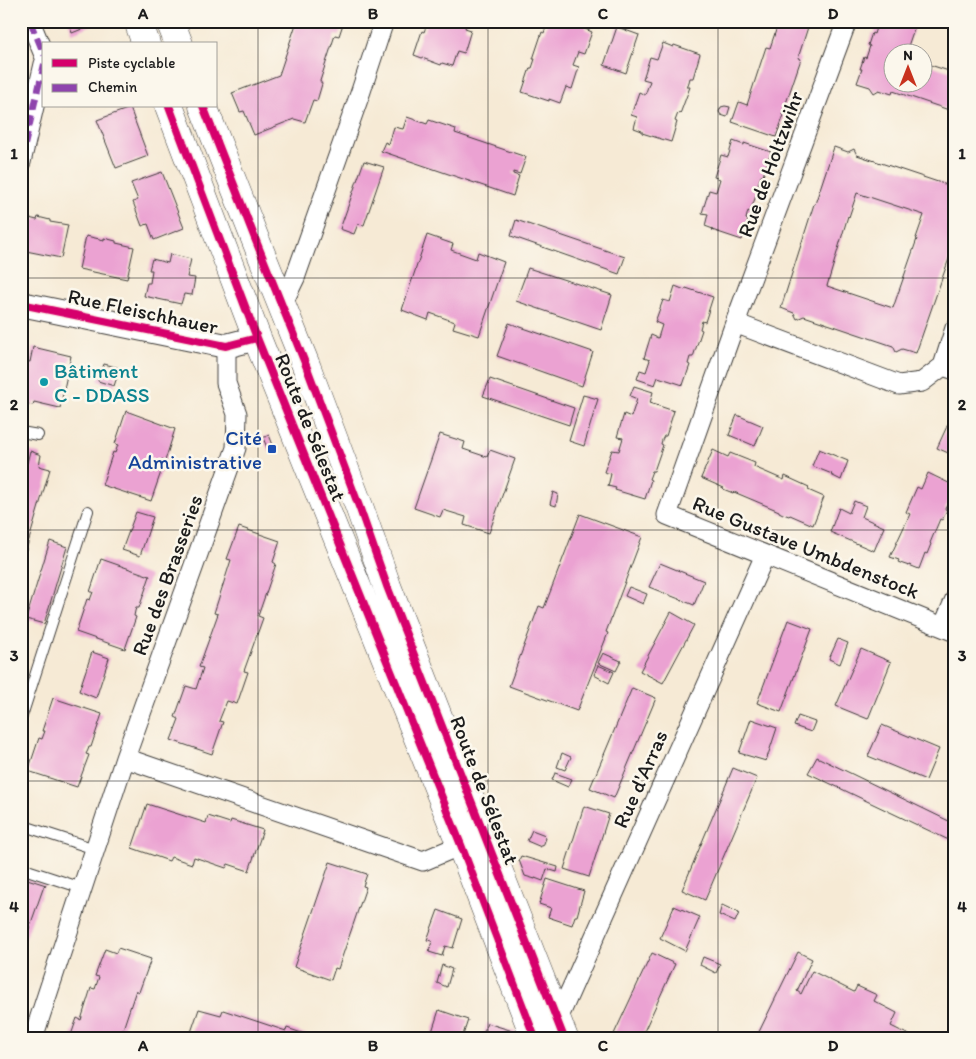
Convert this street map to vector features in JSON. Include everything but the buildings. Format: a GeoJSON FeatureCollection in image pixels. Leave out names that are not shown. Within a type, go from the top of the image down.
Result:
{"type":"FeatureCollection","features":[{"type":"Feature","properties":{"kind":"main road"},"geometry":{"type":"LineString","coordinates":[[138,21],[145,42]]}},
{"type":"Feature","properties":{"kind":"main road"},"geometry":{"type":"LineString","coordinates":[[170,21],[177,42]]}},
{"type":"Feature","properties":{"kind":"main road","name":"Route de Sélestat"},"geometry":{"type":"LineString","coordinates":[[170,108],[256,338],[461,845],[535,1036],[561,1030],[387,586],[307,368],[204,108]]}},
{"type":"Feature","properties":{"kind":"main road","name":"Route de Sélestat"},"geometry":{"type":"LineString","coordinates":[[256,338],[282,305]]}},
{"type":"Feature","properties":{"kind":"street"},"geometry":{"type":"LineString","coordinates":[[30,21],[42,50]]}},
{"type":"Feature","properties":{"kind":"street"},"geometry":{"type":"LineString","coordinates":[[282,305],[295,278],[362,91],[384,21]]}},
{"type":"Feature","properties":{"kind":"street","name":"Rue de Holtzwihr"},"geometry":{"type":"LineString","coordinates":[[667,515],[735,323],[847,21]]}},
{"type":"Feature","properties":{"kind":"street"},"geometry":{"type":"LineString","coordinates":[[21,162],[25,127],[42,71]]}},
{"type":"Feature","properties":{"kind":"street","name":"Rue Fleischhauer"},"geometry":{"type":"LineString","coordinates":[[21,304],[226,346],[256,338]]}},
{"type":"Feature","properties":{"kind":"street"},"geometry":{"type":"LineString","coordinates":[[735,323],[899,385],[922,382],[949,368],[955,328]]}},
{"type":"Feature","properties":{"kind":"street","name":"Rue des Brasseries"},"geometry":{"type":"LineString","coordinates":[[33,1038],[125,758],[236,448],[237,414],[226,383],[226,346]]}},
{"type":"Feature","properties":{"kind":"street","name":"Rue Gustave Umbdenstock"},"geometry":{"type":"LineString","coordinates":[[667,515],[949,630]]}},
{"type":"Feature","properties":{"kind":"street","name":"Rue d'Arras"},"geometry":{"type":"LineString","coordinates":[[561,1030],[764,555]]}},
{"type":"Feature","properties":{"kind":"street"},"geometry":{"type":"LineString","coordinates":[[949,630],[955,599]]}},
{"type":"Feature","properties":{"kind":"street"},"geometry":{"type":"LineString","coordinates":[[125,758],[423,861],[461,845]]}},
{"type":"Feature","properties":{"kind":"lane"},"geometry":{"type":"LineString","coordinates":[[21,432],[38,435]]}},
{"type":"Feature","properties":{"kind":"lane"},"geometry":{"type":"LineString","coordinates":[[21,719],[88,511]]}},
{"type":"Feature","properties":{"kind":"lane"},"geometry":{"type":"LineString","coordinates":[[21,825],[95,848]]}},
{"type":"Feature","properties":{"kind":"lane"},"geometry":{"type":"LineString","coordinates":[[21,868],[82,888]]}},
{"type":"Feature","properties":{"kind":"marked path"},"geometry":{"type":"LineString","coordinates":[[30,21],[42,50]]}},
{"type":"Feature","properties":{"kind":"marked path"},"geometry":{"type":"LineString","coordinates":[[21,162],[42,73]]}},
{"type":"Feature","properties":{"kind":"cycle path"},"geometry":{"type":"LineString","coordinates":[[170,108],[257,338],[461,845],[535,1038]]}},
{"type":"Feature","properties":{"kind":"cycle path"},"geometry":{"type":"LineString","coordinates":[[204,108],[307,368],[387,586],[564,1038]]}},
{"type":"Feature","properties":{"kind":"cycle path"},"geometry":{"type":"LineString","coordinates":[[21,304],[226,346],[257,338]]}},
{"type":"Feature","properties":{"kind":"place","name":"Bâtiment C - DDASS"},"geometry":{"type":"Point","coordinates":[44,382]}},
{"type":"Feature","properties":{"kind":"place","name":"Cité Administrative"},"geometry":{"type":"Point","coordinates":[272,449]}}]}
